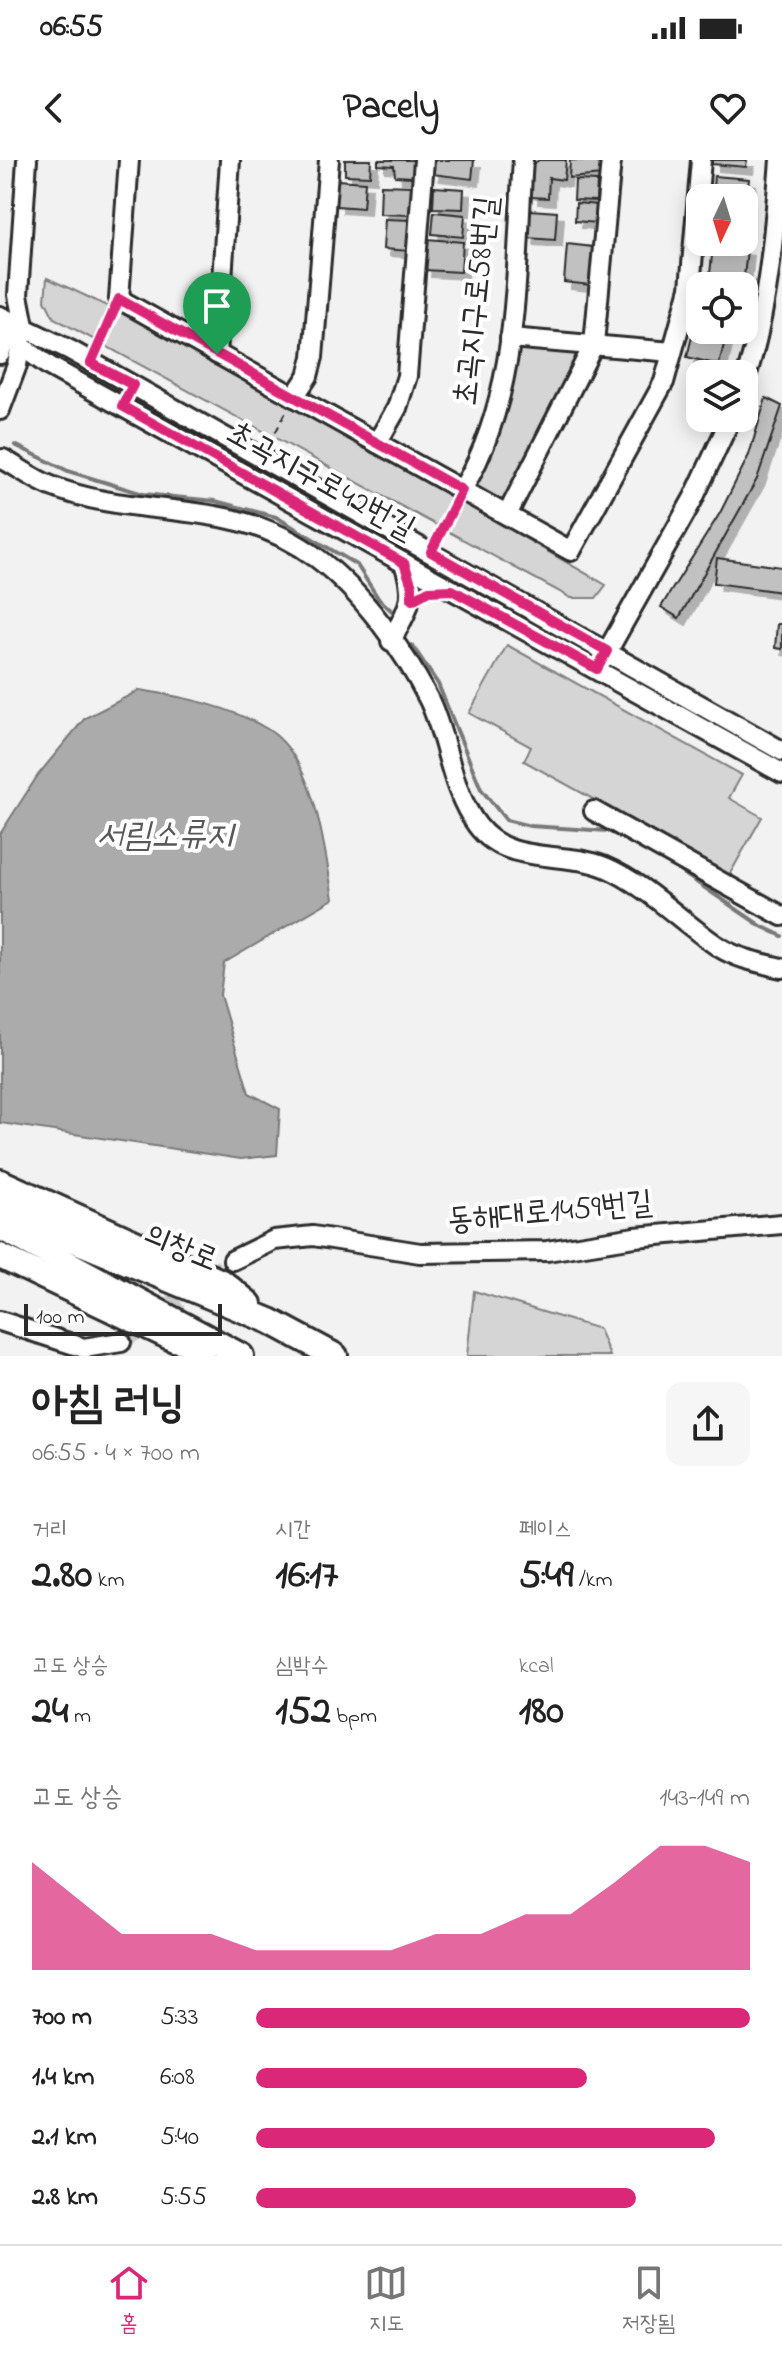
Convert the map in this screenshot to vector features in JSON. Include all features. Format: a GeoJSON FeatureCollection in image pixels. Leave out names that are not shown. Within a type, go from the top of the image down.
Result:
{"type":"FeatureCollection","features":[{"type":"Feature","properties":{"kind":"main road"},"geometry":{"type":"LineString","coordinates":[[0,1182],[223,1283],[270,1321]]}},
{"type":"Feature","properties":{"kind":"main road","name":"의창로"},"geometry":{"type":"LineString","coordinates":[[0,1204],[74,1240],[270,1321],[335,1356]]}},
{"type":"Feature","properties":{"kind":"main road","name":"의창로"},"geometry":{"type":"LineString","coordinates":[[0,1227],[238,1354]]}},
{"type":"Feature","properties":{"kind":"main road"},"geometry":{"type":"LineString","coordinates":[[0,1256],[174,1339],[238,1354]]}},
{"type":"Feature","properties":{"kind":"street"},"geometry":{"type":"LineString","coordinates":[[0,354],[18,300],[27,160]]}},
{"type":"Feature","properties":{"kind":"street"},"geometry":{"type":"LineString","coordinates":[[129,160],[119,299],[571,551],[633,444],[664,382],[690,288],[699,160]]}},
{"type":"Feature","properties":{"kind":"street"},"geometry":{"type":"LineString","coordinates":[[217,354],[230,160]]}},
{"type":"Feature","properties":{"kind":"street"},"geometry":{"type":"LineString","coordinates":[[294,397],[308,376],[313,357],[329,160]]}},
{"type":"Feature","properties":{"kind":"street"},"geometry":{"type":"LineString","coordinates":[[377,443],[397,408],[407,376],[424,160]]}},
{"type":"Feature","properties":{"kind":"street","name":"초곡지구로58번길"},"geometry":{"type":"LineString","coordinates":[[462,490],[493,429],[510,338],[523,160]]}},
{"type":"Feature","properties":{"kind":"street"},"geometry":{"type":"LineString","coordinates":[[507,515],[594,344],[611,160]]}},
{"type":"Feature","properties":{"kind":"street"},"geometry":{"type":"LineString","coordinates":[[752,360],[772,249],[780,160]]}},
{"type":"Feature","properties":{"kind":"street"},"geometry":{"type":"LineString","coordinates":[[0,410],[10,329]]}},
{"type":"Feature","properties":{"kind":"street","name":"초곡지구로42번길"},"geometry":{"type":"LineString","coordinates":[[10,329],[91,363],[133,385],[782,751]]}},
{"type":"Feature","properties":{"kind":"street","name":"초곡지구로42번길"},"geometry":{"type":"LineString","coordinates":[[10,329],[122,406],[782,773]]}},
{"type":"Feature","properties":{"kind":"street"},"geometry":{"type":"LineString","coordinates":[[510,338],[672,352]]}},
{"type":"Feature","properties":{"kind":"street"},"geometry":{"type":"LineString","coordinates":[[122,406],[133,385]]}},
{"type":"Feature","properties":{"kind":"street"},"geometry":{"type":"LineString","coordinates":[[597,669],[693,499],[724,432]]}},
{"type":"Feature","properties":{"kind":"street"},"geometry":{"type":"LineString","coordinates":[[3,459],[51,486],[107,500],[243,520],[316,557],[356,593],[429,700],[465,806],[478,827],[501,847],[540,857],[579,859],[607,868],[721,948],[747,960],[782,968]]}},
{"type":"Feature","properties":{"kind":"street"},"geometry":{"type":"LineString","coordinates":[[391,641],[412,600],[412,586],[404,563]]}},
{"type":"Feature","properties":{"kind":"street"},"geometry":{"type":"LineString","coordinates":[[412,600],[429,591],[452,590]]}},
{"type":"Feature","properties":{"kind":"street"},"geometry":{"type":"LineString","coordinates":[[594,811],[782,916]]}},
{"type":"Feature","properties":{"kind":"street","name":"동해대로1459번길"},"geometry":{"type":"LineString","coordinates":[[233,1260],[274,1240],[313,1236],[420,1253],[547,1251],[635,1237],[782,1224]]}},
{"type":"Feature","properties":{"kind":"street"},"geometry":{"type":"LineString","coordinates":[[0,1321],[84,1348],[121,1342]]}},
{"type":"Feature","properties":{"kind":"path"},"geometry":{"type":"LineString","coordinates":[[91,363],[119,299]]}},
{"type":"Feature","properties":{"kind":"path"},"geometry":{"type":"LineString","coordinates":[[263,458],[294,397]]}},
{"type":"Feature","properties":{"kind":"path"},"geometry":{"type":"LineString","coordinates":[[431,552],[462,490]]}},
{"type":"Feature","properties":{"kind":"shaded area"},"geometry":{"type":"Polygon","coordinates":[[[47,278],[260,386],[606,585],[596,598],[571,598],[54,318],[45,300],[47,278]]]}},
{"type":"Feature","properties":{"kind":"shaded area"},"geometry":{"type":"Polygon","coordinates":[[[515,345],[582,351],[509,504],[476,485],[502,420],[515,345]]]}},
{"type":"Feature","properties":{"kind":"shaded area"},"geometry":{"type":"Polygon","coordinates":[[[507,645],[742,775],[729,798],[762,817],[727,879],[693,854],[524,761],[531,747],[469,713],[507,645]]]}},
{"type":"Feature","properties":{"kind":"shaded area"},"geometry":{"type":"Polygon","coordinates":[[[474,1291],[599,1329],[610,1356],[467,1356],[474,1291]]]}},
{"type":"Feature","properties":{"kind":"water","name":"서림소류지"},"geometry":{"type":"Polygon","coordinates":[[[140,690],[223,709],[269,730],[285,744],[297,762],[315,807],[333,899],[224,963],[220,995],[249,1093],[280,1109],[277,1155],[241,1159],[0,1123],[0,834],[38,775],[85,718],[140,690]]]}},
{"type":"Feature","properties":{"kind":"building"},"geometry":{"type":"Polygon","coordinates":[[[345,160],[371,160],[370,176],[345,175],[345,160]]]}},
{"type":"Feature","properties":{"kind":"building"},"geometry":{"type":"Polygon","coordinates":[[[378,160],[415,160],[413,177],[395,176],[394,166],[378,165],[378,160]]]}},
{"type":"Feature","properties":{"kind":"building"},"geometry":{"type":"Polygon","coordinates":[[[433,160],[474,160],[472,179],[432,174],[433,160]]]}},
{"type":"Feature","properties":{"kind":"building"},"geometry":{"type":"Polygon","coordinates":[[[539,160],[566,160],[564,180],[549,178],[548,198],[531,197],[533,164],[539,160]]]}},
{"type":"Feature","properties":{"kind":"building"},"geometry":{"type":"Polygon","coordinates":[[[570,160],[596,161],[603,168],[602,175],[569,178],[570,160]]]}},
{"type":"Feature","properties":{"kind":"building"},"geometry":{"type":"Polygon","coordinates":[[[712,160],[747,160],[746,167],[712,164],[712,160]]]}},
{"type":"Feature","properties":{"kind":"building"},"geometry":{"type":"Polygon","coordinates":[[[714,176],[749,179],[748,184],[713,184],[714,176]]]}},
{"type":"Feature","properties":{"kind":"building"},"geometry":{"type":"Polygon","coordinates":[[[337,180],[365,182],[363,208],[336,206],[337,180]]]}},
{"type":"Feature","properties":{"kind":"building"},"geometry":{"type":"Polygon","coordinates":[[[575,180],[597,181],[596,201],[574,200],[575,180]]]}},
{"type":"Feature","properties":{"kind":"building"},"geometry":{"type":"Polygon","coordinates":[[[381,185],[412,186],[411,215],[380,214],[381,185]]]}},
{"type":"Feature","properties":{"kind":"building"},"geometry":{"type":"Polygon","coordinates":[[[434,187],[464,189],[463,209],[433,208],[434,187]]]}},
{"type":"Feature","properties":{"kind":"building"},"geometry":{"type":"Polygon","coordinates":[[[576,203],[598,205],[597,223],[575,221],[576,203]]]}},
{"type":"Feature","properties":{"kind":"building"},"geometry":{"type":"Polygon","coordinates":[[[530,210],[557,212],[555,240],[527,238],[530,210]]]}},
{"type":"Feature","properties":{"kind":"building"},"geometry":{"type":"Polygon","coordinates":[[[434,212],[465,215],[463,237],[432,234],[434,212]]]}},
{"type":"Feature","properties":{"kind":"building"},"geometry":{"type":"Polygon","coordinates":[[[385,219],[412,220],[410,251],[383,249],[385,219]]]}},
{"type":"Feature","properties":{"kind":"building"},"geometry":{"type":"Polygon","coordinates":[[[427,239],[463,242],[461,272],[424,270],[427,239]]]}},
{"type":"Feature","properties":{"kind":"building"},"geometry":{"type":"Polygon","coordinates":[[[567,244],[593,247],[590,285],[564,282],[567,244]]]}},
{"type":"Feature","properties":{"kind":"building"},"geometry":{"type":"Polygon","coordinates":[[[712,256],[746,256],[745,272],[710,272],[712,256]]]}},
{"type":"Feature","properties":{"kind":"building"},"geometry":{"type":"Polygon","coordinates":[[[690,344],[724,344],[720,360],[687,357],[690,344]]]}},
{"type":"Feature","properties":{"kind":"building"},"geometry":{"type":"Polygon","coordinates":[[[766,398],[782,406],[757,479],[679,618],[661,607],[720,513],[749,455],[766,398]]]}},
{"type":"Feature","properties":{"kind":"building"},"geometry":{"type":"Polygon","coordinates":[[[717,558],[782,567],[782,592],[714,583],[717,558]]]}},
{"type":"Feature","properties":{"kind":"building"},"geometry":{"type":"Polygon","coordinates":[[[777,624],[782,624],[782,649],[775,648],[777,624]]]}},
{"type":"Feature","properties":{"kind":"waterway"},"geometry":{"type":"LineString","coordinates":[[15,445],[68,471],[143,494],[215,501],[276,517],[357,565],[378,598],[393,612]]}},
{"type":"Feature","properties":{"kind":"waterway"},"geometry":{"type":"LineString","coordinates":[[412,645],[438,684],[481,789],[506,820],[530,826],[608,831],[635,844]]}},
{"type":"Feature","properties":{"kind":"waterway"},"geometry":{"type":"LineString","coordinates":[[667,862],[761,926],[782,936]]}},
{"type":"Feature","properties":{"kind":"tunnel"},"geometry":{"type":"LineString","coordinates":[[121,1342],[233,1260]]}},
{"type":"Feature","properties":{"kind":"route"},"geometry":{"type":"LineString","coordinates":[[119,299],[217,354],[462,490],[431,552],[607,651],[597,669],[452,590],[429,591],[412,600],[412,586],[404,563],[122,406],[133,385],[91,363],[119,299]]}}]}
